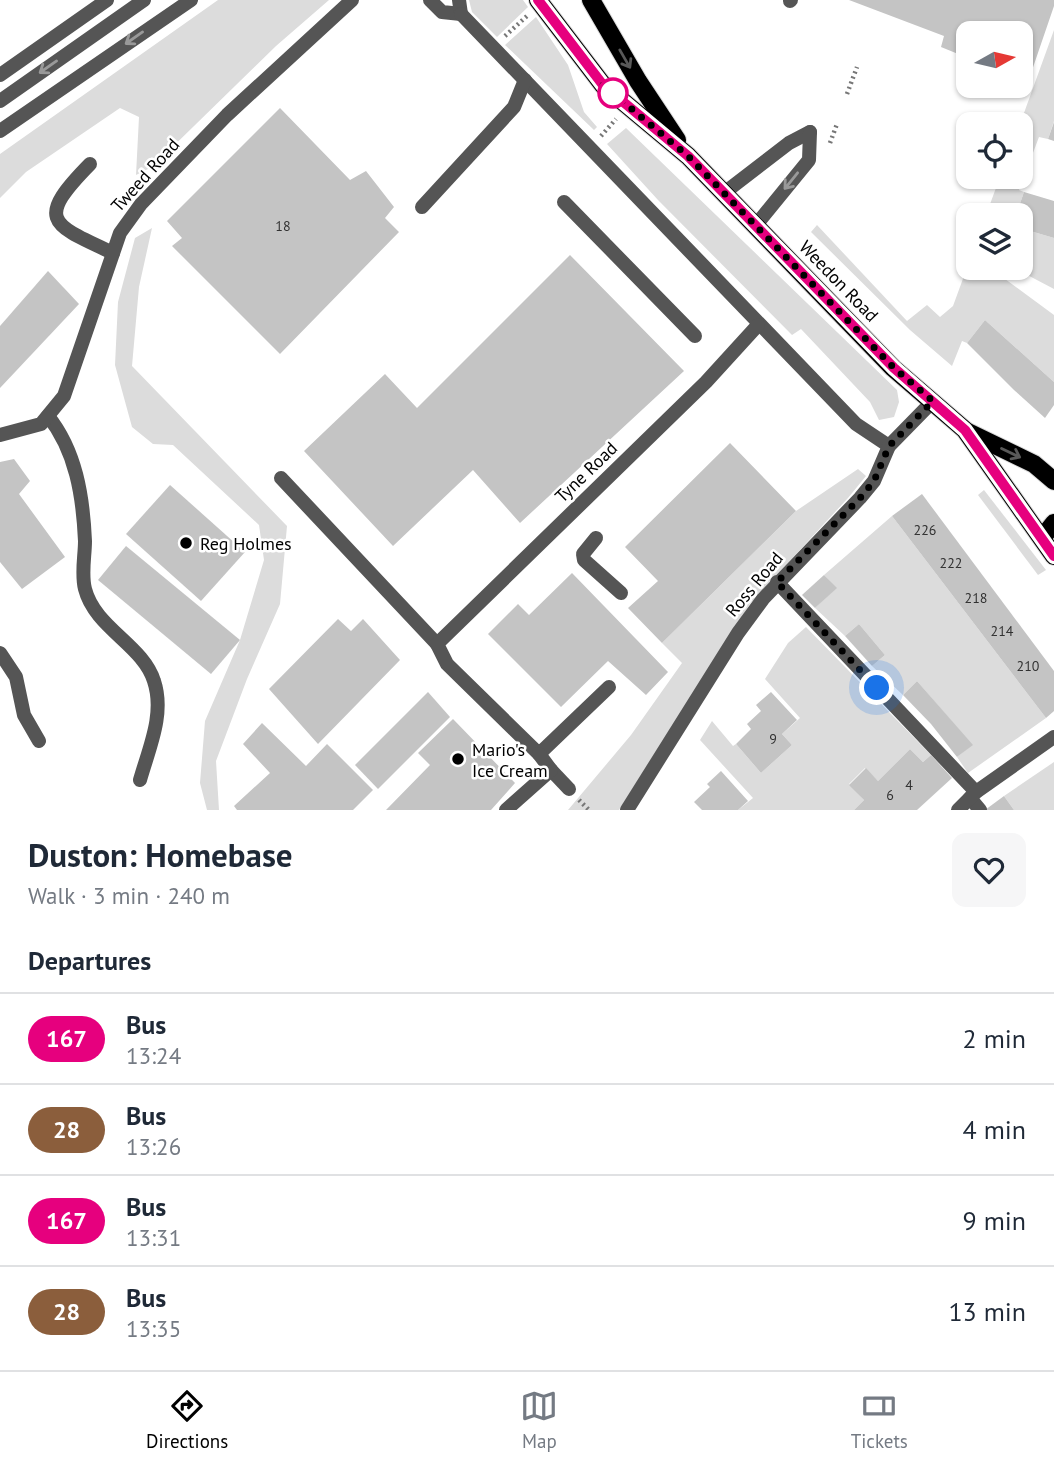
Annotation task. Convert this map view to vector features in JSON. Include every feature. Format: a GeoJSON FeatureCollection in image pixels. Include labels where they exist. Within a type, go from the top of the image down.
{"type":"FeatureCollection","features":[{"type":"Feature","properties":{"kind":"main road","name":"Weedon Road"},"geometry":{"type":"LineString","coordinates":[[591,0],[638,81],[688,156]]}},
{"type":"Feature","properties":{"kind":"main road","name":"Weedon Road"},"geometry":{"type":"LineString","coordinates":[[535,6],[603,85],[688,156],[894,368],[965,430],[1054,556]]}},
{"type":"Feature","properties":{"kind":"main road","name":"Weedon Road"},"geometry":{"type":"LineString","coordinates":[[965,430],[1034,464],[1054,481]]}},
{"type":"Feature","properties":{"kind":"main road"},"geometry":{"type":"LineString","coordinates":[[1042,538],[1054,523]]}},
{"type":"Feature","properties":{"kind":"street"},"geometry":{"type":"LineString","coordinates":[[0,75],[107,0]]}},
{"type":"Feature","properties":{"kind":"street"},"geometry":{"type":"LineString","coordinates":[[0,101],[144,0]]}},
{"type":"Feature","properties":{"kind":"street"},"geometry":{"type":"LineString","coordinates":[[0,131],[191,0]]}},
{"type":"Feature","properties":{"kind":"street","name":"Tweed Road"},"geometry":{"type":"LineString","coordinates":[[48,416],[64,396],[120,233],[141,204],[227,115],[352,0]]}},
{"type":"Feature","properties":{"kind":"street"},"geometry":{"type":"LineString","coordinates":[[430,0],[442,12],[460,7],[525,80],[758,325],[856,424],[889,446]]}},
{"type":"Feature","properties":{"kind":"street"},"geometry":{"type":"LineString","coordinates":[[422,207],[514,107],[525,80]]}},
{"type":"Feature","properties":{"kind":"street"},"geometry":{"type":"LineString","coordinates":[[724,193],[789,143],[810,132],[809,160],[756,225]]}},
{"type":"Feature","properties":{"kind":"street"},"geometry":{"type":"LineString","coordinates":[[90,164],[64,190],[55,205],[56,218],[69,233],[113,253]]}},
{"type":"Feature","properties":{"kind":"street"},"geometry":{"type":"LineString","coordinates":[[564,202],[695,336]]}},
{"type":"Feature","properties":{"kind":"street","name":"Tyne Road"},"geometry":{"type":"LineString","coordinates":[[437,644],[706,382],[758,325]]}},
{"type":"Feature","properties":{"kind":"street","name":"Ross Road"},"geometry":{"type":"LineString","coordinates":[[627,810],[738,633],[777,582],[860,498],[874,481],[889,446],[933,401]]}},
{"type":"Feature","properties":{"kind":"street"},"geometry":{"type":"LineString","coordinates":[[0,435],[41,424],[48,416],[63,434],[79,480],[85,541],[84,586],[90,604],[104,622],[138,655],[154,680],[159,713],[140,780]]}},
{"type":"Feature","properties":{"kind":"street"},"geometry":{"type":"LineString","coordinates":[[281,478],[437,644],[447,664],[539,754],[569,789]]}},
{"type":"Feature","properties":{"kind":"street"},"geometry":{"type":"LineString","coordinates":[[596,538],[583,554],[584,560],[621,593]]}},
{"type":"Feature","properties":{"kind":"street"},"geometry":{"type":"LineString","coordinates":[[777,582],[975,800]]}},
{"type":"Feature","properties":{"kind":"street"},"geometry":{"type":"LineString","coordinates":[[0,653],[16,677],[24,715],[39,741]]}},
{"type":"Feature","properties":{"kind":"street"},"geometry":{"type":"LineString","coordinates":[[539,754],[609,687]]}},
{"type":"Feature","properties":{"kind":"street"},"geometry":{"type":"LineString","coordinates":[[958,810],[975,800],[1054,737]]}},
{"type":"Feature","properties":{"kind":"street"},"geometry":{"type":"LineString","coordinates":[[506,810],[551,770]]}},
{"type":"Feature","properties":{"kind":"path"},"geometry":{"type":"LineString","coordinates":[[500,41],[535,6]]}},
{"type":"Feature","properties":{"kind":"path"},"geometry":{"type":"LineString","coordinates":[[847,94],[857,67]]}},
{"type":"Feature","properties":{"kind":"path"},"geometry":{"type":"LineString","coordinates":[[601,137],[619,116]]}},
{"type":"Feature","properties":{"kind":"shaded area"},"geometry":{"type":"Polygon","coordinates":[[[218,0],[329,0],[276,46],[152,167],[136,175],[139,117],[120,108],[26,172],[0,198],[0,154],[218,0]]]}},
{"type":"Feature","properties":{"kind":"shaded area"},"geometry":{"type":"Polygon","coordinates":[[[469,0],[523,0],[528,7],[497,37],[472,12],[469,0]]]}},
{"type":"Feature","properties":{"kind":"shaded area"},"geometry":{"type":"Polygon","coordinates":[[[536,17],[568,65],[584,112],[597,127],[594,130],[505,45],[536,17]]]}},
{"type":"Feature","properties":{"kind":"shaded area"},"geometry":{"type":"Polygon","coordinates":[[[1054,30],[1054,121],[1048,139],[1039,137],[1033,153],[1033,112],[1024,112],[1029,98],[1033,98],[1033,88],[1054,30]]]}},
{"type":"Feature","properties":{"kind":"shaded area"},"geometry":{"type":"Polygon","coordinates":[[[626,128],[897,390],[899,402],[894,417],[879,420],[870,402],[801,329],[792,335],[658,200],[607,144],[626,128]]]}},
{"type":"Feature","properties":{"kind":"shaded area"},"geometry":{"type":"Polygon","coordinates":[[[996,189],[1019,189],[1024,192],[1020,203],[990,203],[996,189]]]}},
{"type":"Feature","properties":{"kind":"shaded area"},"geometry":{"type":"Polygon","coordinates":[[[817,225],[907,321],[927,305],[940,317],[953,306],[963,280],[1006,280],[1054,315],[1054,382],[985,320],[967,343],[962,341],[952,366],[910,330],[811,232],[817,225]]]}},
{"type":"Feature","properties":{"kind":"shaded area"},"geometry":{"type":"Polygon","coordinates":[[[152,228],[139,287],[132,366],[287,526],[280,604],[247,679],[216,761],[219,810],[207,810],[200,783],[205,721],[240,640],[264,560],[259,525],[173,445],[153,444],[132,427],[115,365],[118,302],[135,238],[152,228]]]}},
{"type":"Feature","properties":{"kind":"shaded area"},"geometry":{"type":"Polygon","coordinates":[[[1033,232],[1054,238],[1054,289],[1033,278],[1033,232]]]}},
{"type":"Feature","properties":{"kind":"shaded area"},"geometry":{"type":"Polygon","coordinates":[[[858,469],[866,476],[750,604],[619,810],[568,810],[631,735],[682,663],[662,643],[796,511],[858,469]]]}},
{"type":"Feature","properties":{"kind":"shaded area"},"geometry":{"type":"Polygon","coordinates":[[[984,490],[1046,570],[1038,575],[978,495],[984,490]]]}},
{"type":"Feature","properties":{"kind":"shaded area"},"geometry":{"type":"Polygon","coordinates":[[[892,516],[1046,718],[968,773],[957,757],[972,745],[917,681],[903,695],[872,666],[885,655],[859,624],[845,636],[815,608],[836,588],[824,575],[892,516]]]}},
{"type":"Feature","properties":{"kind":"shaded area"},"geometry":{"type":"Polygon","coordinates":[[[806,627],[931,755],[923,762],[910,749],[878,781],[865,768],[849,784],[864,800],[854,810],[738,810],[753,798],[700,740],[712,721],[761,773],[792,745],[782,734],[800,718],[765,679],[788,643],[806,627]]]}},
{"type":"Feature","properties":{"kind":"shaded area"},"geometry":{"type":"Polygon","coordinates":[[[1054,762],[1054,810],[1014,810],[1004,796],[1054,762]]]}},
{"type":"Feature","properties":{"kind":"building"},"geometry":{"type":"Polygon","coordinates":[[[849,0],[1054,0],[1033,67],[1033,21],[956,21],[956,53],[941,47],[944,36],[849,0]]]}},
{"type":"Feature","properties":{"kind":"building"},"geometry":{"type":"Polygon","coordinates":[[[280,108],[350,180],[366,171],[394,207],[385,218],[399,232],[280,354],[172,246],[182,238],[167,221],[280,108]]]}},
{"type":"Feature","properties":{"kind":"building"},"geometry":{"type":"Polygon","coordinates":[[[1054,122],[1054,141],[1048,139],[1054,122]]]}},
{"type":"Feature","properties":{"kind":"building"},"geometry":{"type":"Polygon","coordinates":[[[1024,192],[1054,201],[1054,238],[1033,232],[1033,203],[1020,203],[1024,192]]]}},
{"type":"Feature","properties":{"kind":"building"},"geometry":{"type":"Polygon","coordinates":[[[570,255],[684,371],[520,523],[473,470],[393,546],[304,451],[385,374],[417,408],[570,255]]]}},
{"type":"Feature","properties":{"kind":"building"},"geometry":{"type":"Polygon","coordinates":[[[48,271],[79,304],[0,388],[0,326],[48,271]]]}},
{"type":"Feature","properties":{"kind":"building"},"geometry":{"type":"Polygon","coordinates":[[[985,320],[1054,382],[1054,405],[1045,418],[967,343],[985,320]]]}},
{"type":"Feature","properties":{"kind":"building"},"geometry":{"type":"Polygon","coordinates":[[[730,443],[796,511],[662,643],[628,608],[658,581],[625,547],[730,443]]]}},
{"type":"Feature","properties":{"kind":"building"},"geometry":{"type":"Polygon","coordinates":[[[14,459],[30,481],[19,494],[65,557],[22,589],[0,562],[0,462],[14,459]]]}},
{"type":"Feature","properties":{"kind":"building","name":"Reg Holmes"},"geometry":{"type":"Polygon","coordinates":[[[170,485],[245,552],[201,601],[126,534],[170,485]]]}},
{"type":"Feature","properties":{"kind":"building"},"geometry":{"type":"Polygon","coordinates":[[[922,494],[1054,671],[1054,711],[1046,718],[892,516],[922,494]]]}},
{"type":"Feature","properties":{"kind":"building"},"geometry":{"type":"Polygon","coordinates":[[[126,546],[240,640],[211,674],[98,580],[126,546]]]}},
{"type":"Feature","properties":{"kind":"building"},"geometry":{"type":"Polygon","coordinates":[[[572,573],[668,672],[646,695],[608,661],[561,707],[488,634],[518,604],[529,615],[572,573]]]}},
{"type":"Feature","properties":{"kind":"building"},"geometry":{"type":"Polygon","coordinates":[[[824,575],[837,588],[815,608],[802,595],[824,575]]]}},
{"type":"Feature","properties":{"kind":"building"},"geometry":{"type":"Polygon","coordinates":[[[338,619],[351,631],[363,619],[400,660],[318,744],[269,689],[338,619]]]}},
{"type":"Feature","properties":{"kind":"building"},"geometry":{"type":"Polygon","coordinates":[[[859,624],[885,655],[872,666],[845,636],[859,624]]]}},
{"type":"Feature","properties":{"kind":"building"},"geometry":{"type":"Polygon","coordinates":[[[917,681],[973,745],[957,757],[903,695],[917,681]]]}},
{"type":"Feature","properties":{"kind":"building","name":"Mario's Ice Cream"},"geometry":{"type":"Polygon","coordinates":[[[428,692],[450,717],[378,789],[355,765],[428,692]]]}},
{"type":"Feature","properties":{"kind":"building"},"geometry":{"type":"Polygon","coordinates":[[[771,692],[797,720],[782,734],[792,745],[761,773],[736,744],[751,729],[747,724],[761,711],[756,705],[771,692]]]}},
{"type":"Feature","properties":{"kind":"building","name":"Mario's Ice Cream"},"geometry":{"type":"Polygon","coordinates":[[[453,719],[515,783],[491,810],[386,810],[430,765],[418,753],[453,719]]]}},
{"type":"Feature","properties":{"kind":"building"},"geometry":{"type":"Polygon","coordinates":[[[262,723],[306,766],[327,744],[373,790],[353,810],[237,810],[234,806],[270,773],[243,744],[262,723]]]}},
{"type":"Feature","properties":{"kind":"building"},"geometry":{"type":"Polygon","coordinates":[[[910,749],[923,762],[931,755],[952,778],[917,810],[854,810],[864,800],[849,785],[866,768],[878,781],[910,749]]]}},
{"type":"Feature","properties":{"kind":"building"},"geometry":{"type":"Polygon","coordinates":[[[721,771],[748,801],[738,810],[702,810],[694,802],[710,787],[707,784],[721,771]]]}},
{"type":"Feature","properties":{"kind":"building"},"geometry":{"type":"Polygon","coordinates":[[[1004,796],[1014,810],[985,810],[1004,796]]]}},
{"type":"Feature","properties":{"kind":"bus line","name":"167"},"geometry":{"type":"LineString","coordinates":[[538,0],[603,85],[688,156],[894,368],[965,430],[1054,556]]}},
{"type":"Feature","properties":{"kind":"place","name":"Reg Holmes"},"geometry":{"type":"Point","coordinates":[186,543]}},
{"type":"Feature","properties":{"kind":"place","name":"Mario's Ice Cream"},"geometry":{"type":"Point","coordinates":[458,759]}},
{"type":"Feature","properties":{"kind":"route"},"geometry":{"type":"LineString","coordinates":[[613,93],[603,85],[688,156],[894,368],[933,401],[889,446],[874,481],[860,498],[777,582],[877,688]]}}]}
